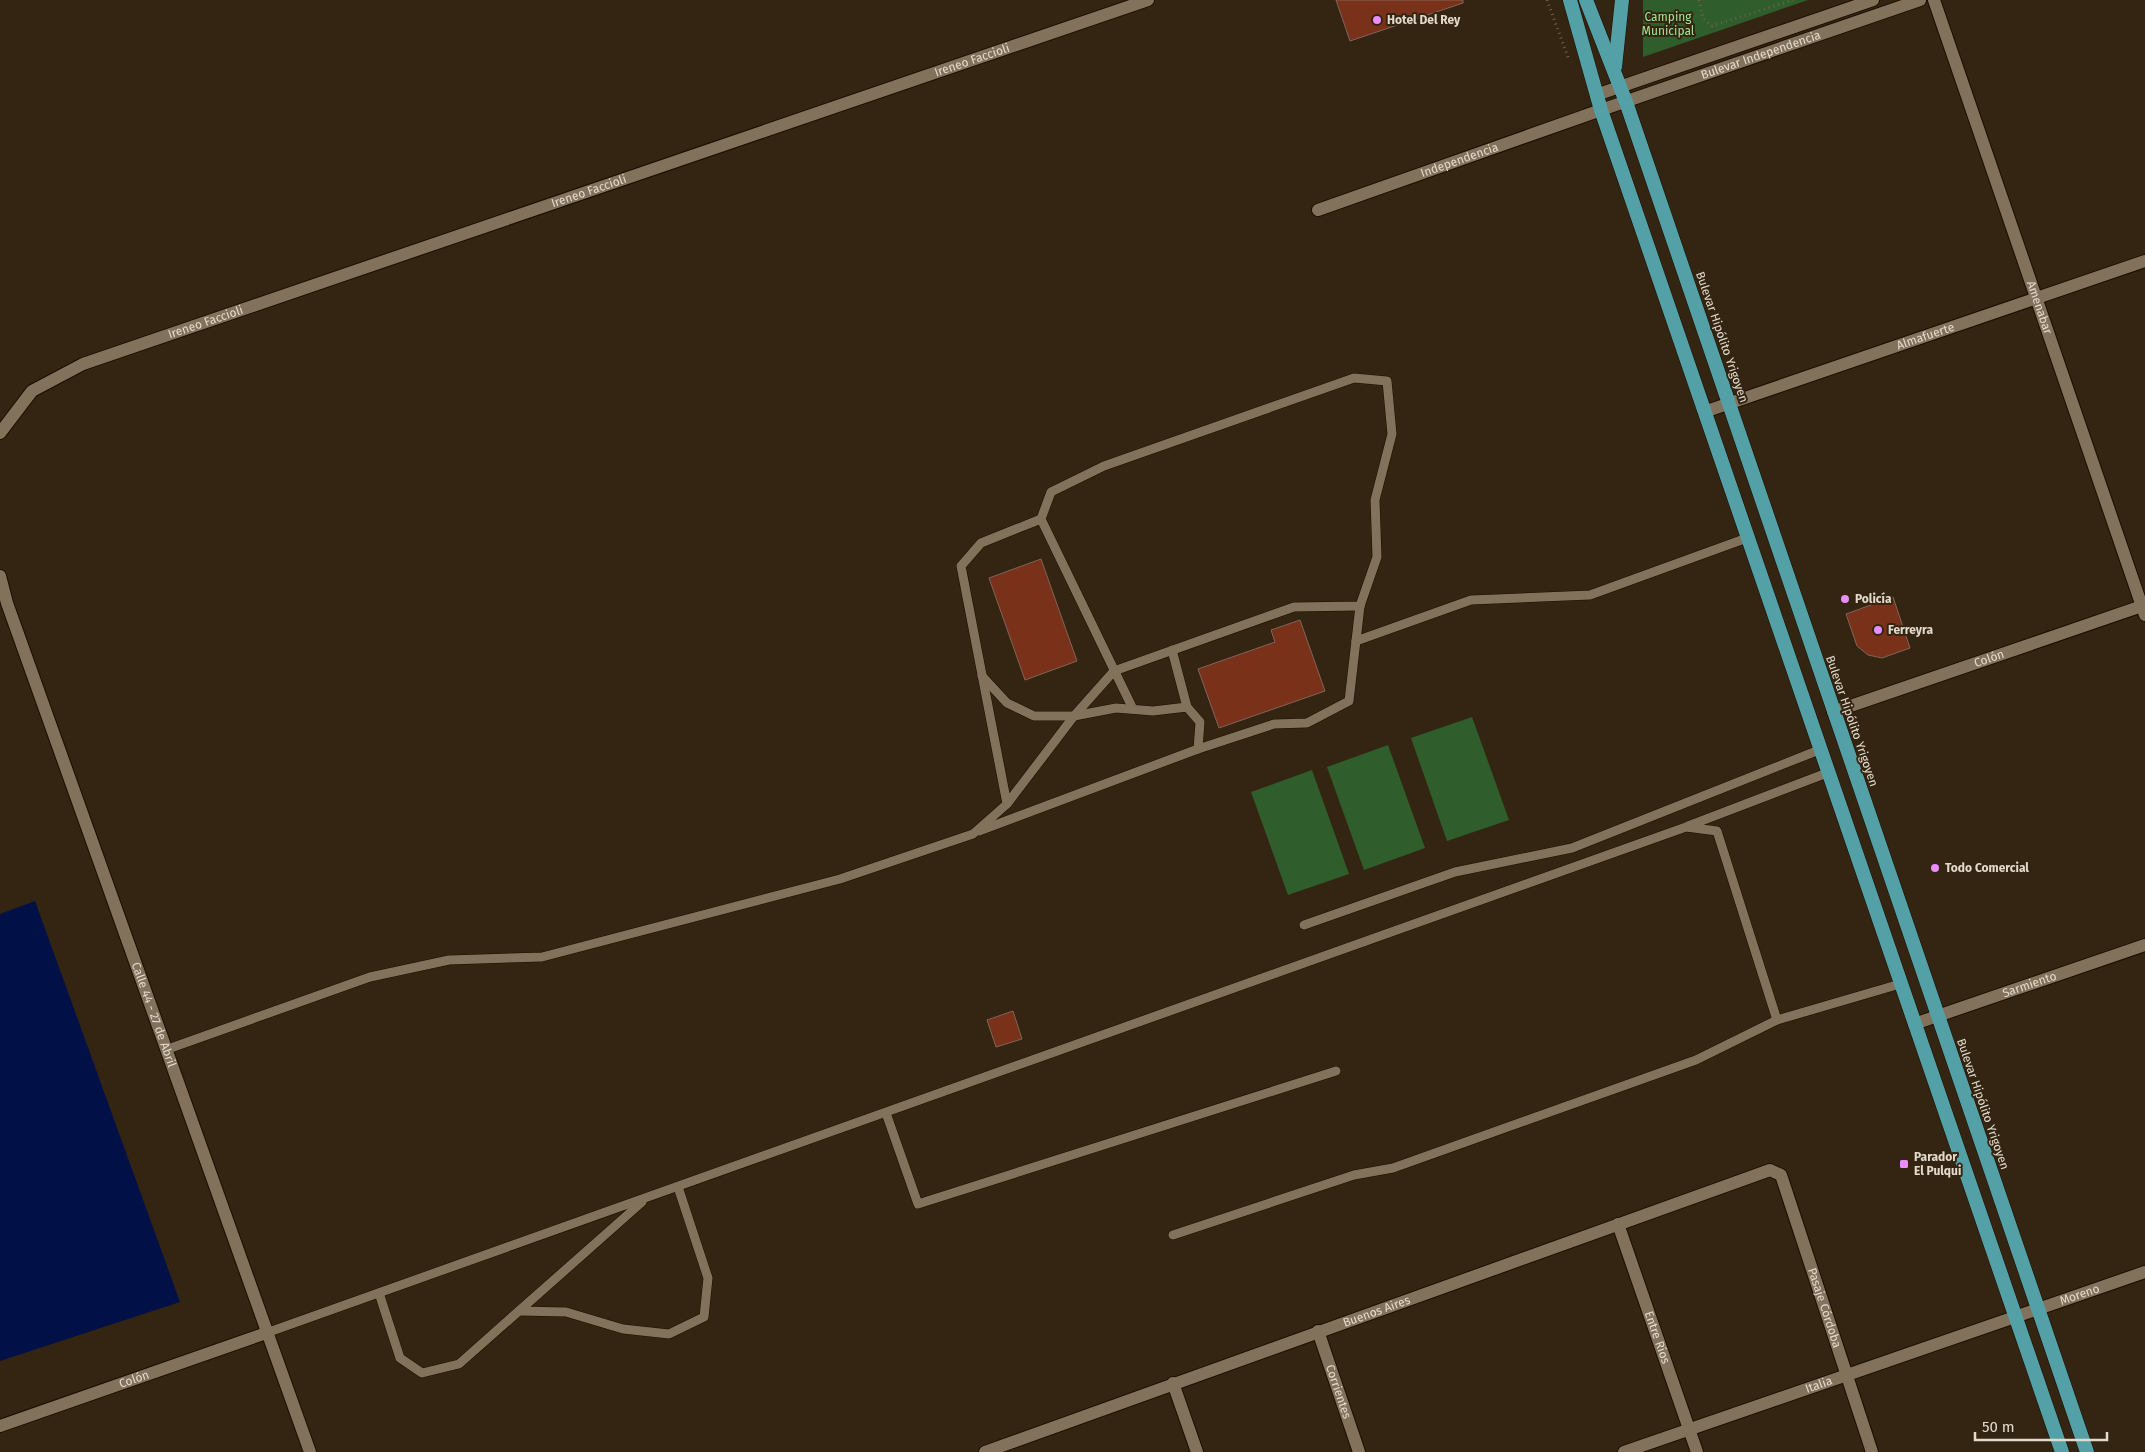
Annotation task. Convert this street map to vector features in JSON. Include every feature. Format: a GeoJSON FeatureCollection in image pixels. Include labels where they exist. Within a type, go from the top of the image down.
{"type":"FeatureCollection","features":[{"type":"Feature","properties":{"kind":"highway"},"geometry":{"type":"LineString","coordinates":[[1570,0],[1601,110],[1819,750],[2062,1452]]}},
{"type":"Feature","properties":{"kind":"highway","name":"Bulevar Hipólito Yrigoyen"},"geometry":{"type":"LineString","coordinates":[[1586,0],[1626,102],[1733,402],[1833,712],[2087,1452]]}},
{"type":"Feature","properties":{"kind":"highway"},"geometry":{"type":"LineString","coordinates":[[1614,70],[1622,0]]}},
{"type":"Feature","properties":{"kind":"street","name":"Ireneo Faccioli"},"geometry":{"type":"LineString","coordinates":[[0,433],[32,391],[83,364],[1148,0]]}},
{"type":"Feature","properties":{"kind":"street","name":"Bulevar Independencia"},"geometry":{"type":"LineString","coordinates":[[1596,95],[1873,0]]}},
{"type":"Feature","properties":{"kind":"street","name":"Bulevar Independencia"},"geometry":{"type":"LineString","coordinates":[[1601,110],[1920,0]]}},
{"type":"Feature","properties":{"kind":"street","name":"Amenabar"},"geometry":{"type":"LineString","coordinates":[[1934,0],[2144,609]]}},
{"type":"Feature","properties":{"kind":"street","name":"Independencia"},"geometry":{"type":"LineString","coordinates":[[1318,210],[1601,110]]}},
{"type":"Feature","properties":{"kind":"street","name":"Almafuerte"},"geometry":{"type":"LineString","coordinates":[[1704,412],[2145,261]]}},
{"type":"Feature","properties":{"kind":"street","name":"Calle 44 - 27 de Abril"},"geometry":{"type":"LineString","coordinates":[[0,576],[10,612],[168,1049],[310,1452]]}},
{"type":"Feature","properties":{"kind":"street","name":"Colón"},"geometry":{"type":"LineString","coordinates":[[1833,712],[2144,609]]}},
{"type":"Feature","properties":{"kind":"street","name":"Sarmiento"},"geometry":{"type":"LineString","coordinates":[[1914,1024],[2145,945]]}},
{"type":"Feature","properties":{"kind":"street","name":"Buenos Aires"},"geometry":{"type":"LineString","coordinates":[[985,1452],[1012,1447],[1173,1383],[1770,1170]]}},
{"type":"Feature","properties":{"kind":"street","name":"Pasaje Córdoba"},"geometry":{"type":"LineString","coordinates":[[1770,1170],[1781,1175],[1872,1452]]}},
{"type":"Feature","properties":{"kind":"street","name":"Entre Ríos"},"geometry":{"type":"LineString","coordinates":[[1618,1224],[1697,1452]]}},
{"type":"Feature","properties":{"kind":"street","name":"Moreno"},"geometry":{"type":"LineString","coordinates":[[2015,1318],[2145,1272]]}},
{"type":"Feature","properties":{"kind":"street","name":"Italia"},"geometry":{"type":"LineString","coordinates":[[1624,1452],[2015,1318]]}},
{"type":"Feature","properties":{"kind":"street","name":"Corrientes"},"geometry":{"type":"LineString","coordinates":[[1318,1331],[1359,1452]]}},
{"type":"Feature","properties":{"kind":"street","name":"Colón"},"geometry":{"type":"LineString","coordinates":[[0,1426],[269,1332]]}},
{"type":"Feature","properties":{"kind":"street"},"geometry":{"type":"LineString","coordinates":[[1173,1383],[1197,1452]]}},
{"type":"Feature","properties":{"kind":"lane"},"geometry":{"type":"LineString","coordinates":[[168,1049],[370,977],[450,960],[542,957],[840,879],[973,834],[1198,749],[1274,724],[1308,723],[1349,701],[1360,606],[1377,557],[1375,500],[1392,434],[1387,381],[1354,378],[1104,466],[1051,492],[1041,519],[1133,709]]}},
{"type":"Feature","properties":{"kind":"lane"},"geometry":{"type":"LineString","coordinates":[[1007,804],[961,566],[981,543],[1041,519]]}},
{"type":"Feature","properties":{"kind":"lane"},"geometry":{"type":"LineString","coordinates":[[1356,641],[1471,600],[1590,595],[1747,538]]}},
{"type":"Feature","properties":{"kind":"lane"},"geometry":{"type":"LineString","coordinates":[[973,834],[1007,804],[1074,716],[1114,671],[1294,607],[1360,606]]}},
{"type":"Feature","properties":{"kind":"lane"},"geometry":{"type":"LineString","coordinates":[[1172,650],[1187,707],[1200,722],[1198,749]]}},
{"type":"Feature","properties":{"kind":"lane"},"geometry":{"type":"LineString","coordinates":[[982,676],[1007,703],[1034,716],[1074,716],[1116,708],[1153,710],[1187,707]]}},
{"type":"Feature","properties":{"kind":"lane"},"geometry":{"type":"LineString","coordinates":[[1304,925],[1456,872],[1572,848],[1819,750]]}},
{"type":"Feature","properties":{"kind":"lane"},"geometry":{"type":"LineString","coordinates":[[269,1332],[1686,826],[1827,773]]}},
{"type":"Feature","properties":{"kind":"lane"},"geometry":{"type":"LineString","coordinates":[[1686,826],[1717,830],[1777,1020]]}},
{"type":"Feature","properties":{"kind":"lane"},"geometry":{"type":"LineString","coordinates":[[1173,1235],[1354,1175],[1394,1168],[1696,1060],[1777,1020],[1900,984]]}},
{"type":"Feature","properties":{"kind":"lane"},"geometry":{"type":"LineString","coordinates":[[886,1113],[918,1204],[1336,1071]]}},
{"type":"Feature","properties":{"kind":"lane"},"geometry":{"type":"LineString","coordinates":[[519,1311],[566,1312],[623,1329],[669,1334],[704,1317],[708,1278],[678,1187]]}},
{"type":"Feature","properties":{"kind":"lane"},"geometry":{"type":"LineString","coordinates":[[379,1293],[400,1358],[422,1373],[458,1364],[647,1198]]}},
{"type":"Feature","properties":{"kind":"path"},"geometry":{"type":"LineString","coordinates":[[1699,0],[1703,18],[1712,26],[1793,0]]}},
{"type":"Feature","properties":{"kind":"green space","name":"Camping Municipal"},"geometry":{"type":"Polygon","coordinates":[[[1643,0],[1808,0],[1643,57],[1643,0]]]}},
{"type":"Feature","properties":{"kind":"green space"},"geometry":{"type":"Polygon","coordinates":[[[1472,717],[1509,820],[1447,841],[1411,738],[1472,717]]]}},
{"type":"Feature","properties":{"kind":"green space"},"geometry":{"type":"Polygon","coordinates":[[[1388,745],[1425,848],[1364,870],[1327,767],[1388,745]]]}},
{"type":"Feature","properties":{"kind":"green space"},"geometry":{"type":"Polygon","coordinates":[[[1312,770],[1349,874],[1288,895],[1251,792],[1312,770]]]}},
{"type":"Feature","properties":{"kind":"shaded area"},"geometry":{"type":"Polygon","coordinates":[[[35,901],[180,1302],[0,1361],[0,914],[35,901]]]}},
{"type":"Feature","properties":{"kind":"building","name":"Hotel Del Rey"},"geometry":{"type":"Polygon","coordinates":[[[1336,0],[1463,0],[1463,3],[1350,41],[1336,0]]]}},
{"type":"Feature","properties":{"kind":"building"},"geometry":{"type":"Polygon","coordinates":[[[1041,559],[1077,661],[1025,680],[989,578],[1041,559]]]}},
{"type":"Feature","properties":{"kind":"building","name":"Ferreyra"},"geometry":{"type":"Polygon","coordinates":[[[1893,597],[1910,648],[1882,658],[1868,655],[1857,646],[1846,614],[1893,597]]]}},
{"type":"Feature","properties":{"kind":"building"},"geometry":{"type":"Polygon","coordinates":[[[1300,620],[1325,691],[1219,728],[1198,669],[1275,642],[1271,630],[1300,620]]]}},
{"type":"Feature","properties":{"kind":"building"},"geometry":{"type":"Polygon","coordinates":[[[1013,1011],[1022,1039],[996,1047],[987,1020],[1013,1011]]]}},
{"type":"Feature","properties":{"kind":"place","name":"Hotel Del Rey"},"geometry":{"type":"Point","coordinates":[1377,20]}},
{"type":"Feature","properties":{"kind":"place","name":"Policía"},"geometry":{"type":"Point","coordinates":[1845,599]}},
{"type":"Feature","properties":{"kind":"place","name":"Ferreyra"},"geometry":{"type":"Point","coordinates":[1878,630]}},
{"type":"Feature","properties":{"kind":"place","name":"Todo Comercial"},"geometry":{"type":"Point","coordinates":[1935,868]}},
{"type":"Feature","properties":{"kind":"place","name":"Parador El Pulqui"},"geometry":{"type":"Point","coordinates":[1904,1164]}}]}
